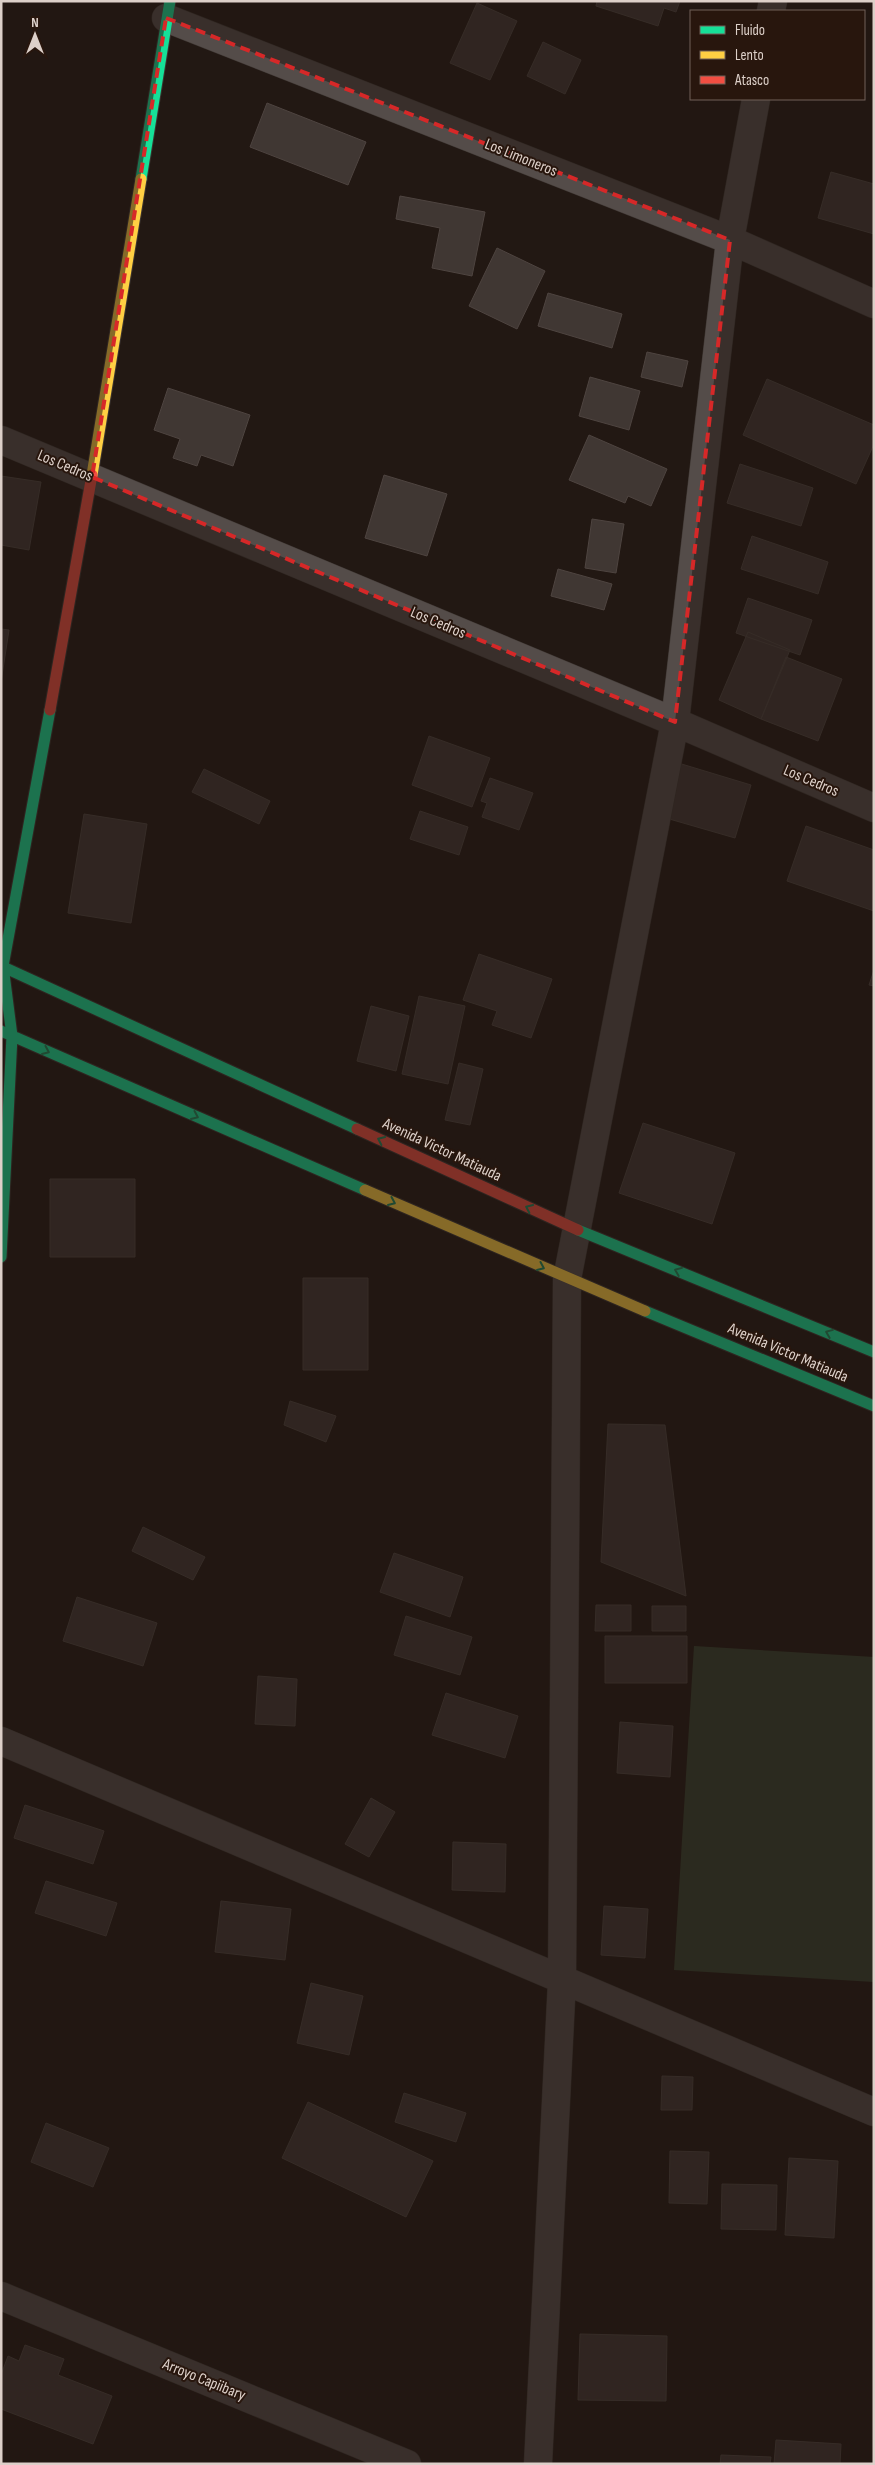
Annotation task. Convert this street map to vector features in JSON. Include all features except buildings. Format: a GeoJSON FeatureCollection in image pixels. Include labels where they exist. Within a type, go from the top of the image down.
{"type":"FeatureCollection","features":[{"type":"Feature","properties":{"kind":"main road"},"geometry":{"type":"LineString","coordinates":[[1,1257],[6,1033],[2,966],[92,477],[168,9]]}},
{"type":"Feature","properties":{"kind":"main road","name":"Avenida Victor Matiauda"},"geometry":{"type":"LineString","coordinates":[[2,966],[576,1229],[874,1352]]}},
{"type":"Feature","properties":{"kind":"main road","name":"Avenida Victor Matiauda"},"geometry":{"type":"LineString","coordinates":[[6,1033],[567,1279],[874,1406]]}},
{"type":"Feature","properties":{"kind":"street","name":"Los Limoneros"},"geometry":{"type":"LineString","coordinates":[[168,9],[730,240],[874,304]]}},
{"type":"Feature","properties":{"kind":"street"},"geometry":{"type":"LineString","coordinates":[[538,2464],[562,1980],[567,1279],[675,722],[730,240],[756,100]]}},
{"type":"Feature","properties":{"kind":"street","name":"Los Cedros"},"geometry":{"type":"LineString","coordinates":[[1,440],[675,722],[874,808]]}},
{"type":"Feature","properties":{"kind":"street"},"geometry":{"type":"LineString","coordinates":[[1,1741],[874,2112]]}},
{"type":"Feature","properties":{"kind":"street","name":"Arroyo Capiibary"},"geometry":{"type":"LineString","coordinates":[[1,2296],[407,2464]]}},
{"type":"Feature","properties":{"kind":"highlighted area"},"geometry":{"type":"Polygon","coordinates":[[[166,18],[730,240],[675,722],[92,477],[166,18]]]}},
{"type":"Feature","properties":{"kind":"green space"},"geometry":{"type":"Polygon","coordinates":[[[694,1646],[874,1657],[874,1982],[674,1970],[694,1646]]]}},
{"type":"Feature","properties":{"kind":"traffic: fast"},"geometry":{"type":"LineString","coordinates":[[141,179],[170,1]]}},
{"type":"Feature","properties":{"kind":"traffic: fast"},"geometry":{"type":"LineString","coordinates":[[1,1257],[12,1036],[3,966],[50,710]]}},
{"type":"Feature","properties":{"kind":"traffic: fast"},"geometry":{"type":"LineString","coordinates":[[1,966],[357,1129]]}},
{"type":"Feature","properties":{"kind":"traffic: fast"},"geometry":{"type":"LineString","coordinates":[[1,1031],[365,1190]]}},
{"type":"Feature","properties":{"kind":"traffic: fast"},"geometry":{"type":"LineString","coordinates":[[578,1230],[874,1352]]}},
{"type":"Feature","properties":{"kind":"traffic: fast"},"geometry":{"type":"LineString","coordinates":[[645,1311],[874,1406]]}},
{"type":"Feature","properties":{"kind":"traffic: slow"},"geometry":{"type":"LineString","coordinates":[[92,475],[141,179]]}},
{"type":"Feature","properties":{"kind":"traffic: slow"},"geometry":{"type":"LineString","coordinates":[[365,1190],[645,1311]]}},
{"type":"Feature","properties":{"kind":"traffic: jam"},"geometry":{"type":"LineString","coordinates":[[50,710],[92,475]]}},
{"type":"Feature","properties":{"kind":"traffic: jam"},"geometry":{"type":"LineString","coordinates":[[357,1129],[578,1230]]}}]}
